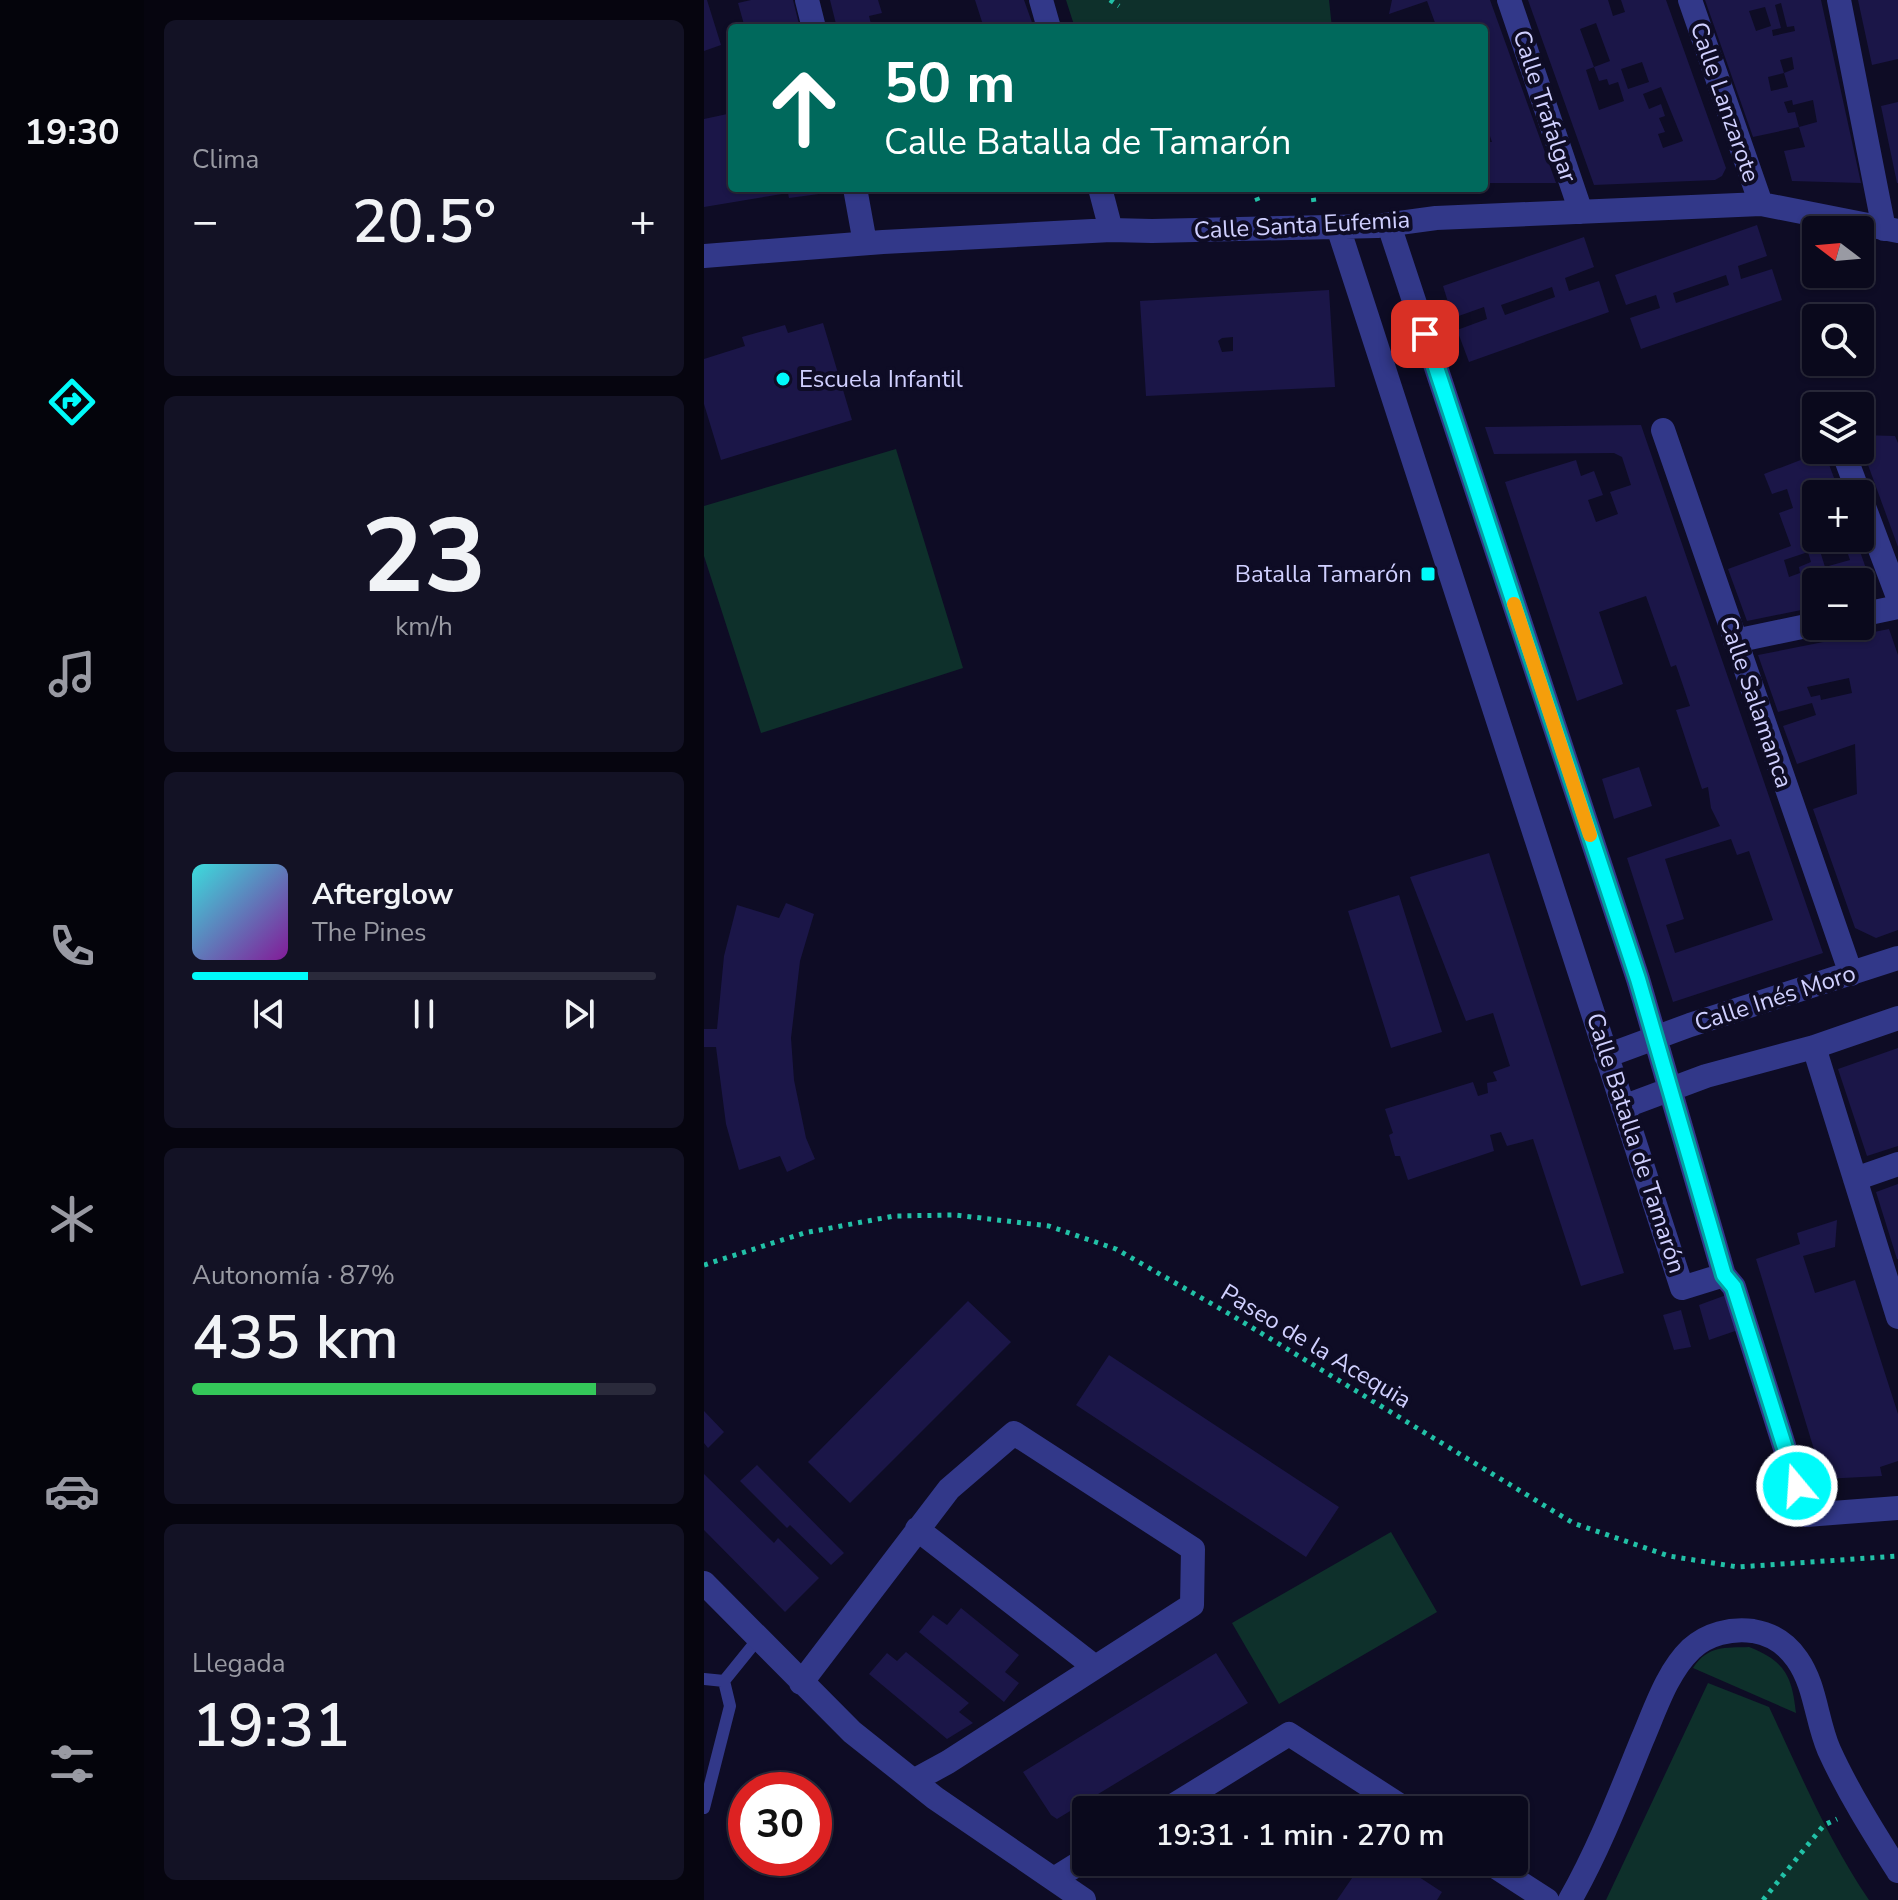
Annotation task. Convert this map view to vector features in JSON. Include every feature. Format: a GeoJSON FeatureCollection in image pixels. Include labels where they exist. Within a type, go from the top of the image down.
{"type":"FeatureCollection","features":[{"type":"Feature","properties":{"kind":"street"},"geometry":{"type":"LineString","coordinates":[[807,0],[813,24]]}},
{"type":"Feature","properties":{"kind":"street"},"geometry":{"type":"LineString","coordinates":[[1041,0],[1048,24]]}},
{"type":"Feature","properties":{"kind":"street","name":"Calle Trafalgar"},"geometry":{"type":"LineString","coordinates":[[1509,0],[1581,212]]}},
{"type":"Feature","properties":{"kind":"street","name":"Calle Lanzarote"},"geometry":{"type":"LineString","coordinates":[[1690,0],[1761,204]]}},
{"type":"Feature","properties":{"kind":"street"},"geometry":{"type":"LineString","coordinates":[[1839,0],[1891,230]]}},
{"type":"Feature","properties":{"kind":"street"},"geometry":{"type":"LineString","coordinates":[[856,192],[865,243]]}},
{"type":"Feature","properties":{"kind":"street"},"geometry":{"type":"LineString","coordinates":[[1101,192],[1111,230]]}},
{"type":"Feature","properties":{"kind":"street","name":"Calle Santa Eufemia"},"geometry":{"type":"LineString","coordinates":[[704,256],[865,243],[1111,230],[1389,225],[1436,218],[1761,204],[1891,230]]}},
{"type":"Feature","properties":{"kind":"street","name":"Calle Batalla de Tamarón"},"geometry":{"type":"LineString","coordinates":[[1338,227],[1682,1288],[1724,1275],[1656,1038],[1389,225]]}},
{"type":"Feature","properties":{"kind":"street","name":"Calle Salamanca"},"geometry":{"type":"LineString","coordinates":[[1663,430],[1851,974]]}},
{"type":"Feature","properties":{"kind":"street"},"geometry":{"type":"LineString","coordinates":[[1874,533],[1898,597]]}},
{"type":"Feature","properties":{"kind":"street"},"geometry":{"type":"LineString","coordinates":[[1874,612],[1898,607]]}},
{"type":"Feature","properties":{"kind":"street"},"geometry":{"type":"LineString","coordinates":[[1735,641],[1802,627]]}},
{"type":"Feature","properties":{"kind":"street","name":"Calle Inés Moro"},"geometry":{"type":"LineString","coordinates":[[1606,1056],[1898,958]]}},
{"type":"Feature","properties":{"kind":"street"},"geometry":{"type":"LineString","coordinates":[[1623,1107],[1706,1076],[1814,1047],[1898,1018]]}},
{"type":"Feature","properties":{"kind":"street"},"geometry":{"type":"LineString","coordinates":[[1814,1047],[1898,1317]]}},
{"type":"Feature","properties":{"kind":"street"},"geometry":{"type":"LineString","coordinates":[[1855,1179],[1898,1164]]}},
{"type":"Feature","properties":{"kind":"street"},"geometry":{"type":"LineString","coordinates":[[1724,1275],[1734,1287],[1806,1515],[1898,1508]]}},
{"type":"Feature","properties":{"kind":"street"},"geometry":{"type":"LineString","coordinates":[[801,1683],[949,1489],[1014,1433],[1193,1549],[1192,1605],[948,1762],[915,1780]]}},
{"type":"Feature","properties":{"kind":"street"},"geometry":{"type":"LineString","coordinates":[[917,1529],[1095,1667]]}},
{"type":"Feature","properties":{"kind":"street"},"geometry":{"type":"LineString","coordinates":[[704,1583],[852,1732],[935,1798],[1084,1900]]}},
{"type":"Feature","properties":{"kind":"street"},"geometry":{"type":"LineString","coordinates":[[1570,1900],[1605,1828],[1662,1694],[1689,1650],[1719,1633],[1741,1629],[1765,1633],[1783,1642],[1796,1657],[1808,1677],[1829,1749],[1898,1871]]}},
{"type":"Feature","properties":{"kind":"street"},"geometry":{"type":"LineString","coordinates":[[1189,1796],[1289,1734],[1385,1796]]}},
{"type":"Feature","properties":{"kind":"street"},"geometry":{"type":"LineString","coordinates":[[1054,1879],[1072,1868]]}},
{"type":"Feature","properties":{"kind":"street"},"geometry":{"type":"LineString","coordinates":[[1510,1876],[1547,1900]]}},
{"type":"Feature","properties":{"kind":"lane"},"geometry":{"type":"LineString","coordinates":[[724,1681],[758,1639]]}},
{"type":"Feature","properties":{"kind":"lane"},"geometry":{"type":"LineString","coordinates":[[704,1679],[724,1681]]}},
{"type":"Feature","properties":{"kind":"lane"},"geometry":{"type":"LineString","coordinates":[[704,1808],[730,1706],[724,1681]]}},
{"type":"Feature","properties":{"kind":"path"},"geometry":{"type":"LineString","coordinates":[[1110,0],[1119,6]]}},
{"type":"Feature","properties":{"kind":"path","name":"Paseo de la Acequia"},"geometry":{"type":"LineString","coordinates":[[704,1265],[804,1233],[894,1216],[955,1215],[1049,1226],[1116,1249],[1233,1316],[1573,1523],[1669,1556],[1738,1567],[1898,1556]]}},
{"type":"Feature","properties":{"kind":"path"},"geometry":{"type":"LineString","coordinates":[[1763,1900],[1824,1825],[1861,1808]]}},
{"type":"Feature","properties":{"kind":"green space"},"geometry":{"type":"Polygon","coordinates":[[[1066,0],[1329,0],[1332,24],[1074,24],[1066,0]]]}},
{"type":"Feature","properties":{"kind":"green space"},"geometry":{"type":"Polygon","coordinates":[[[896,449],[963,668],[761,733],[704,556],[704,506],[896,449]]]}},
{"type":"Feature","properties":{"kind":"green space"},"geometry":{"type":"Polygon","coordinates":[[[1391,1532],[1437,1612],[1279,1704],[1232,1623],[1391,1532]]]}},
{"type":"Feature","properties":{"kind":"green space"},"geometry":{"type":"Polygon","coordinates":[[[1749,1647],[1771,1658],[1784,1671],[1792,1689],[1796,1713],[1693,1668],[1711,1652],[1749,1647]]]}},
{"type":"Feature","properties":{"kind":"green space"},"geometry":{"type":"Polygon","coordinates":[[[1708,1683],[1769,1707],[1828,1830],[1869,1900],[1606,1900],[1708,1683]]]}},
{"type":"Feature","properties":{"kind":"building"},"geometry":{"type":"Polygon","coordinates":[[[704,0],[707,0],[721,45],[704,51],[704,0]]]}},
{"type":"Feature","properties":{"kind":"building"},"geometry":{"type":"Polygon","coordinates":[[[793,0],[799,24],[744,24],[738,3],[793,0]]]}},
{"type":"Feature","properties":{"kind":"building"},"geometry":{"type":"Polygon","coordinates":[[[830,0],[878,0],[882,13],[869,16],[871,24],[836,24],[830,0]]]}},
{"type":"Feature","properties":{"kind":"building"},"geometry":{"type":"Polygon","coordinates":[[[975,0],[1024,0],[1033,24],[983,24],[975,0]]]}},
{"type":"Feature","properties":{"kind":"building"},"geometry":{"type":"Polygon","coordinates":[[[1392,0],[1490,0],[1556,183],[1488,183],[1488,142],[1492,142],[1488,130],[1488,24],[1436,24],[1427,1],[1389,14],[1392,0]]]}},
{"type":"Feature","properties":{"kind":"building"},"geometry":{"type":"Polygon","coordinates":[[[1528,0],[1608,0],[1613,16],[1625,12],[1621,0],[1666,0],[1726,168],[1722,176],[1715,180],[1594,185],[1528,0]],[[1596,23],[1580,29],[1594,67],[1610,61],[1596,23]],[[1642,62],[1621,69],[1628,89],[1649,82],[1642,62]],[[1594,67],[1586,70],[1599,110],[1624,101],[1618,82],[1609,85],[1607,79],[1599,81],[1594,67]],[[1661,87],[1643,94],[1649,109],[1661,104],[1665,116],[1659,118],[1665,132],[1658,134],[1663,148],[1683,141],[1661,87]]]}},
{"type":"Feature","properties":{"kind":"building"},"geometry":{"type":"Polygon","coordinates":[[[1705,0],[1821,0],[1861,183],[1792,181],[1784,151],[1805,147],[1799,127],[1753,137],[1705,0]],[[1781,3],[1775,5],[1781,28],[1772,30],[1773,36],[1795,31],[1794,26],[1787,27],[1781,3]],[[1765,7],[1749,11],[1756,31],[1771,26],[1765,7]],[[1792,57],[1780,60],[1784,73],[1794,69],[1792,57]],[[1784,73],[1768,77],[1771,91],[1788,87],[1784,73]],[[1792,100],[1784,102],[1788,113],[1795,112],[1799,127],[1817,122],[1813,100],[1793,105],[1792,100]]]}},
{"type":"Feature","properties":{"kind":"building"},"geometry":{"type":"Polygon","coordinates":[[[1858,0],[1898,0],[1898,59],[1872,65],[1858,0]]]}},
{"type":"Feature","properties":{"kind":"building"},"geometry":{"type":"Polygon","coordinates":[[[1898,102],[1898,183],[1897,183],[1881,106],[1898,102]]]}},
{"type":"Feature","properties":{"kind":"building"},"geometry":{"type":"Polygon","coordinates":[[[728,114],[728,192],[834,192],[789,198],[788,193],[704,207],[704,119],[728,114]]]}},
{"type":"Feature","properties":{"kind":"building"},"geometry":{"type":"Polygon","coordinates":[[[1757,225],[1767,256],[1738,266],[1741,279],[1772,269],[1782,300],[1641,349],[1630,318],[1660,308],[1656,295],[1626,305],[1615,275],[1757,225]],[[1726,275],[1673,293],[1676,303],[1729,285],[1726,275]]]}},
{"type":"Feature","properties":{"kind":"building"},"geometry":{"type":"Polygon","coordinates":[[[1584,237],[1594,267],[1565,278],[1569,291],[1599,281],[1609,312],[1469,362],[1457,330],[1487,319],[1484,307],[1453,318],[1443,286],[1584,237]],[[1552,287],[1501,305],[1505,315],[1555,297],[1552,287]]]}},
{"type":"Feature","properties":{"kind":"building"},"geometry":{"type":"Polygon","coordinates":[[[1329,290],[1335,387],[1146,396],[1140,301],[1329,290]],[[1233,337],[1218,341],[1222,352],[1233,351],[1233,337]]]}},
{"type":"Feature","properties":{"kind":"building"},"geometry":{"type":"Polygon","coordinates":[[[823,323],[852,420],[721,460],[704,404],[704,359],[745,346],[742,337],[785,325],[788,333],[823,323]]]}},
{"type":"Feature","properties":{"kind":"building"},"geometry":{"type":"Polygon","coordinates":[[[1641,425],[1823,953],[1673,1002],[1627,858],[1720,826],[1711,808],[1708,787],[1702,789],[1676,710],[1690,706],[1676,665],[1671,667],[1646,596],[1599,612],[1623,684],[1577,701],[1505,482],[1576,460],[1581,476],[1594,471],[1603,495],[1588,500],[1596,522],[1618,514],[1610,492],[1631,485],[1622,457],[1614,453],[1494,454],[1485,427],[1641,425]],[[1731,839],[1665,859],[1684,919],[1666,925],[1675,953],[1773,920],[1749,851],[1737,855],[1731,839]]]}},
{"type":"Feature","properties":{"kind":"building"},"geometry":{"type":"Polygon","coordinates":[[[1874,435],[1895,436],[1898,443],[1898,547],[1874,480],[1868,464],[1874,464],[1874,435]]]}},
{"type":"Feature","properties":{"kind":"building"},"geometry":{"type":"Polygon","coordinates":[[[1802,459],[1802,464],[1829,464],[1835,480],[1802,480],[1802,552],[1808,552],[1820,552],[1825,567],[1850,560],[1847,552],[1860,552],[1866,568],[1802,568],[1802,610],[1747,621],[1728,569],[1791,546],[1779,513],[1793,508],[1787,489],[1772,494],[1764,474],[1802,459]],[[1808,552],[1784,560],[1789,577],[1800,573],[1799,567],[1811,562],[1808,552]]]}},
{"type":"Feature","properties":{"kind":"building"},"geometry":{"type":"Polygon","coordinates":[[[1889,629],[1898,655],[1898,930],[1876,938],[1855,928],[1813,809],[1857,794],[1855,744],[1797,764],[1783,726],[1816,715],[1812,703],[1778,712],[1758,655],[1834,640],[1874,640],[1874,632],[1889,629]],[[1849,678],[1807,687],[1811,697],[1820,695],[1821,700],[1852,693],[1849,678]]]}},
{"type":"Feature","properties":{"kind":"building"},"geometry":{"type":"Polygon","coordinates":[[[1639,767],[1652,806],[1614,819],[1602,779],[1639,767]]]}},
{"type":"Feature","properties":{"kind":"building"},"geometry":{"type":"Polygon","coordinates":[[[1489,853],[1624,1273],[1581,1286],[1533,1139],[1507,1146],[1501,1132],[1490,1135],[1494,1151],[1408,1180],[1400,1156],[1395,1156],[1389,1135],[1393,1133],[1385,1109],[1473,1082],[1478,1096],[1488,1093],[1487,1083],[1497,1081],[1493,1072],[1510,1066],[1493,1013],[1466,1021],[1410,877],[1489,853]]]}},
{"type":"Feature","properties":{"kind":"building"},"geometry":{"type":"Polygon","coordinates":[[[1399,895],[1442,1032],[1391,1048],[1348,911],[1399,895]]]}},
{"type":"Feature","properties":{"kind":"building"},"geometry":{"type":"Polygon","coordinates":[[[786,903],[814,914],[800,961],[791,1038],[794,1080],[806,1138],[815,1159],[787,1172],[780,1156],[739,1170],[726,1124],[716,1047],[704,1047],[704,1029],[717,1029],[724,956],[737,905],[779,918],[786,903]]]}},
{"type":"Feature","properties":{"kind":"building"},"geometry":{"type":"Polygon","coordinates":[[[1898,1048],[1898,1146],[1867,1156],[1838,1069],[1898,1048]]]}},
{"type":"Feature","properties":{"kind":"building"},"geometry":{"type":"Polygon","coordinates":[[[1898,1184],[1898,1259],[1897,1259],[1876,1192],[1898,1184]]]}},
{"type":"Feature","properties":{"kind":"building"},"geometry":{"type":"Polygon","coordinates":[[[1837,1220],[1835,1247],[1803,1256],[1815,1293],[1855,1280],[1898,1414],[1898,1461],[1880,1467],[1882,1476],[1823,1479],[1756,1259],[1800,1244],[1797,1233],[1837,1220]]]}},
{"type":"Feature","properties":{"kind":"building"},"geometry":{"type":"Polygon","coordinates":[[[1729,1294],[1741,1329],[1709,1340],[1699,1305],[1729,1294]]]}},
{"type":"Feature","properties":{"kind":"building"},"geometry":{"type":"Polygon","coordinates":[[[968,1301],[1011,1342],[850,1503],[808,1462],[968,1301]]]}},
{"type":"Feature","properties":{"kind":"building"},"geometry":{"type":"Polygon","coordinates":[[[1681,1310],[1691,1347],[1674,1350],[1663,1315],[1681,1310]]]}},
{"type":"Feature","properties":{"kind":"building"},"geometry":{"type":"Polygon","coordinates":[[[1109,1355],[1339,1507],[1306,1557],[1076,1405],[1109,1355]]]}},
{"type":"Feature","properties":{"kind":"building"},"geometry":{"type":"Polygon","coordinates":[[[704,1411],[724,1432],[708,1448],[704,1443],[704,1411]]]}},
{"type":"Feature","properties":{"kind":"building"},"geometry":{"type":"Polygon","coordinates":[[[757,1465],[844,1553],[831,1565],[790,1525],[787,1528],[740,1481],[757,1465]]]}},
{"type":"Feature","properties":{"kind":"building"},"geometry":{"type":"Polygon","coordinates":[[[704,1474],[774,1543],[778,1538],[819,1578],[785,1612],[704,1530],[704,1474]]]}},
{"type":"Feature","properties":{"kind":"building"},"geometry":{"type":"Polygon","coordinates":[[[961,1608],[1019,1655],[1005,1672],[1019,1683],[1004,1702],[919,1632],[933,1615],[947,1625],[961,1608]]]}},
{"type":"Feature","properties":{"kind":"building"},"geometry":{"type":"Polygon","coordinates":[[[906,1652],[969,1703],[959,1712],[973,1723],[947,1739],[869,1674],[887,1653],[897,1661],[906,1652]]]}},
{"type":"Feature","properties":{"kind":"building"},"geometry":{"type":"Polygon","coordinates":[[[1216,1653],[1248,1703],[1095,1796],[1072,1796],[1072,1810],[1057,1819],[1051,1815],[1023,1772],[1216,1653]]]}},
{"type":"Feature","properties":{"kind":"building"},"geometry":{"type":"Polygon","coordinates":[[[1353,1876],[1417,1876],[1442,1892],[1437,1900],[1337,1900],[1353,1876]]]}},
{"type":"Feature","properties":{"kind":"slow traffic"},"geometry":{"type":"LineString","coordinates":[[1514,604],[1590,835]]}},
{"type":"Feature","properties":{"kind":"place","name":"Escuela Infantil"},"geometry":{"type":"Point","coordinates":[783,379]}},
{"type":"Feature","properties":{"kind":"place","name":"Batalla Tamarón"},"geometry":{"type":"Point","coordinates":[1428,574]}},
{"type":"Feature","properties":{"kind":"route"},"geometry":{"type":"LineString","coordinates":[[1425,334],[1638,979],[1724,1275],[1734,1287],[1797,1486]]}}]}
